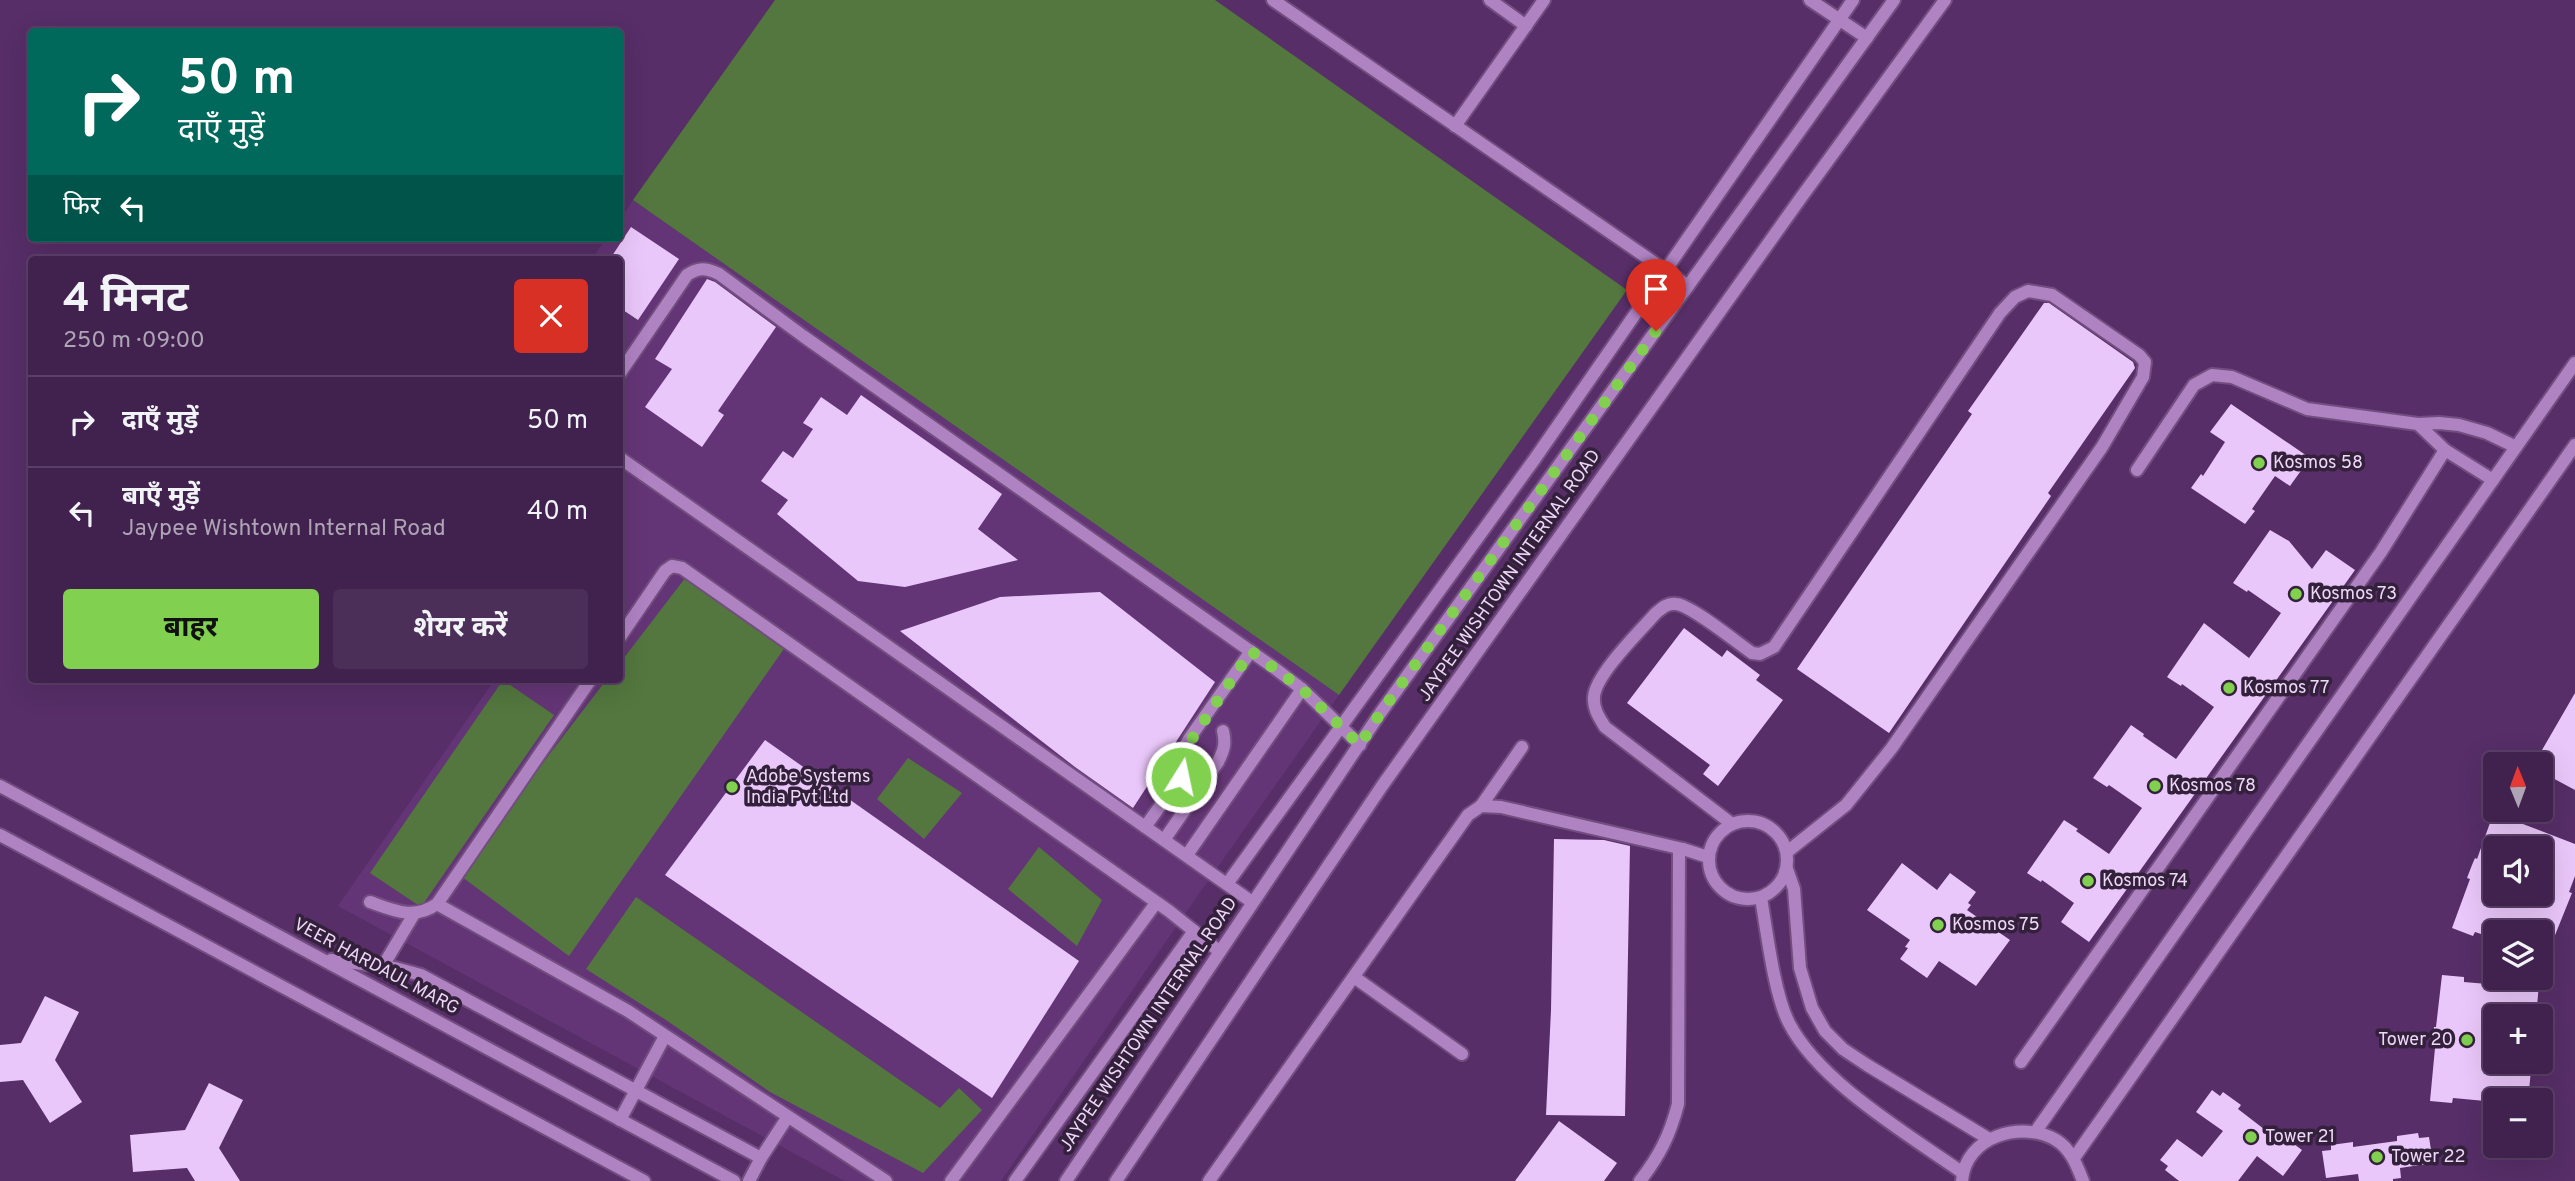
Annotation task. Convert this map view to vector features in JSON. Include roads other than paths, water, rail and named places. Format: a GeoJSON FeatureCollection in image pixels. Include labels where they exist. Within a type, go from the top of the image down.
{"type":"FeatureCollection","features":[{"type":"Feature","properties":{"kind":"street"},"geometry":{"type":"LineString","coordinates":[[1273,0],[1688,286]]}},
{"type":"Feature","properties":{"kind":"street"},"geometry":{"type":"LineString","coordinates":[[1490,0],[1526,26]]}},
{"type":"Feature","properties":{"kind":"street"},"geometry":{"type":"LineString","coordinates":[[1455,125],[1544,0]]}},
{"type":"Feature","properties":{"kind":"street"},"geometry":{"type":"LineString","coordinates":[[1810,0],[1867,38]]}},
{"type":"Feature","properties":{"kind":"street"},"geometry":{"type":"LineString","coordinates":[[1227,884],[1534,460],[1853,0]]}},
{"type":"Feature","properties":{"kind":"street","name":"JAYPEE WISHTOWN INTERNAL ROAD"},"geometry":{"type":"LineString","coordinates":[[1066,1181],[1381,712],[1894,0]]}},
{"type":"Feature","properties":{"kind":"street","name":"JAYPEE WISHTOWN INTERNAL ROAD"},"geometry":{"type":"LineString","coordinates":[[1116,1181],[1382,786],[1945,0]]}},
{"type":"Feature","properties":{"kind":"street"},"geometry":{"type":"LineString","coordinates":[[623,369],[687,275],[698,268],[719,274],[1251,651],[1302,689],[1360,745]]}},
{"type":"Feature","properties":{"kind":"street"},"geometry":{"type":"LineString","coordinates":[[1732,824],[1605,727],[1595,711],[1594,696],[1598,680],[1666,605],[1677,604],[1690,610],[1752,653],[1760,654],[1774,647],[2000,313],[2015,297],[2028,291],[2052,295],[2139,355],[2145,362],[2143,377],[2102,447],[1891,749],[1846,805],[1787,852]]}},
{"type":"Feature","properties":{"kind":"street"},"geometry":{"type":"LineString","coordinates":[[2036,1131],[2575,363]]}},
{"type":"Feature","properties":{"kind":"street"},"geometry":{"type":"LineString","coordinates":[[2137,470],[2194,385],[2212,374],[2232,377],[2307,409],[2418,424],[2459,425],[2487,433],[2516,447]]}},
{"type":"Feature","properties":{"kind":"street"},"geometry":{"type":"LineString","coordinates":[[2418,424],[2445,450],[2493,480]]}},
{"type":"Feature","properties":{"kind":"street"},"geometry":{"type":"LineString","coordinates":[[2074,1158],[2575,445]]}},
{"type":"Feature","properties":{"kind":"street"},"geometry":{"type":"LineString","coordinates":[[2021,1062],[2381,552],[2445,450]]}},
{"type":"Feature","properties":{"kind":"street"},"geometry":{"type":"LineString","coordinates":[[623,460],[1252,902]]}},
{"type":"Feature","properties":{"kind":"street"},"geometry":{"type":"LineString","coordinates":[[623,633],[665,570],[672,566],[682,568],[1219,951]]}},
{"type":"Feature","properties":{"kind":"street"},"geometry":{"type":"LineString","coordinates":[[1145,827],[1181,777],[1181,755],[1189,739],[1251,651]]}},
{"type":"Feature","properties":{"kind":"street"},"geometry":{"type":"LineString","coordinates":[[370,902],[402,913],[414,914],[426,912],[437,904],[588,683]]}},
{"type":"Feature","properties":{"kind":"street"},"geometry":{"type":"LineString","coordinates":[[1187,855],[1302,689]]}},
{"type":"Feature","properties":{"kind":"street"},"geometry":{"type":"LineString","coordinates":[[1164,840],[1218,762],[1226,741],[1223,731]]}},
{"type":"Feature","properties":{"kind":"street"},"geometry":{"type":"LineString","coordinates":[[1209,1181],[1468,815],[1482,806],[1521,747]]}},
{"type":"Feature","properties":{"kind":"street","name":"VEER HARDAUL MARG"},"geometry":{"type":"LineString","coordinates":[[0,786],[734,1181]]}},
{"type":"Feature","properties":{"kind":"street"},"geometry":{"type":"LineString","coordinates":[[1482,806],[1501,807],[1708,857]]}},
{"type":"Feature","properties":{"kind":"street"},"geometry":{"type":"LineString","coordinates":[[1787,869],[1782,881],[1773,891],[1760,898],[1742,899],[1724,892],[1713,878],[1708,857],[1713,841],[1732,824],[1756,821],[1770,827],[1781,838],[1787,852],[1787,869],[1794,889],[1800,968],[1812,1008],[1825,1031],[1843,1049],[1867,1065],[1989,1139]]}},
{"type":"Feature","properties":{"kind":"street"},"geometry":{"type":"LineString","coordinates":[[0,835],[644,1181]]}},
{"type":"Feature","properties":{"kind":"street"},"geometry":{"type":"LineString","coordinates":[[1640,1181],[1654,1164],[1671,1133],[1678,1104],[1678,860],[1683,849]]}},
{"type":"Feature","properties":{"kind":"street"},"geometry":{"type":"LineString","coordinates":[[1760,898],[1788,1023],[1811,1057],[1878,1113],[1962,1177],[1972,1156],[1989,1139],[2012,1131],[2036,1131],[2058,1141],[2074,1158],[2083,1181]]}},
{"type":"Feature","properties":{"kind":"street"},"geometry":{"type":"LineString","coordinates":[[437,904],[607,998],[886,1181]]}},
{"type":"Feature","properties":{"kind":"street"},"geometry":{"type":"LineString","coordinates":[[951,1181],[1156,904]]}},
{"type":"Feature","properties":{"kind":"street"},"geometry":{"type":"LineString","coordinates":[[383,966],[414,914]]}},
{"type":"Feature","properties":{"kind":"street"},"geometry":{"type":"LineString","coordinates":[[1015,1181],[1194,931]]}},
{"type":"Feature","properties":{"kind":"street"},"geometry":{"type":"LineString","coordinates":[[324,959],[383,966],[421,975],[761,1157]]}},
{"type":"Feature","properties":{"kind":"street"},"geometry":{"type":"LineString","coordinates":[[1354,977],[1462,1054]]}},
{"type":"Feature","properties":{"kind":"street"},"geometry":{"type":"LineString","coordinates":[[620,1120],[638,1091],[665,1036]]}},
{"type":"Feature","properties":{"kind":"street"},"geometry":{"type":"LineString","coordinates":[[749,1181],[761,1157],[787,1118]]}},
{"type":"Feature","properties":{"kind":"place","name":"Kosmos 58"},"geometry":{"type":"Point","coordinates":[2259,463]}},
{"type":"Feature","properties":{"kind":"place","name":"Kosmos 73"},"geometry":{"type":"Point","coordinates":[2296,594]}},
{"type":"Feature","properties":{"kind":"place","name":"Kosmos 77"},"geometry":{"type":"Point","coordinates":[2229,688]}},
{"type":"Feature","properties":{"kind":"place","name":"Kosmos 78"},"geometry":{"type":"Point","coordinates":[2155,786]}},
{"type":"Feature","properties":{"kind":"place","name":"Adobe Systems India Pvt Ltd"},"geometry":{"type":"Point","coordinates":[732,787]}},
{"type":"Feature","properties":{"kind":"place","name":"Kosmos 74"},"geometry":{"type":"Point","coordinates":[2088,881]}},
{"type":"Feature","properties":{"kind":"place","name":"Kosmos 75"},"geometry":{"type":"Point","coordinates":[1938,925]}},
{"type":"Feature","properties":{"kind":"place","name":"Tower 20"},"geometry":{"type":"Point","coordinates":[2467,1040]}},
{"type":"Feature","properties":{"kind":"place","name":"Tower 21"},"geometry":{"type":"Point","coordinates":[2251,1137]}},
{"type":"Feature","properties":{"kind":"place","name":"Tower 22"},"geometry":{"type":"Point","coordinates":[2377,1157]}}]}
